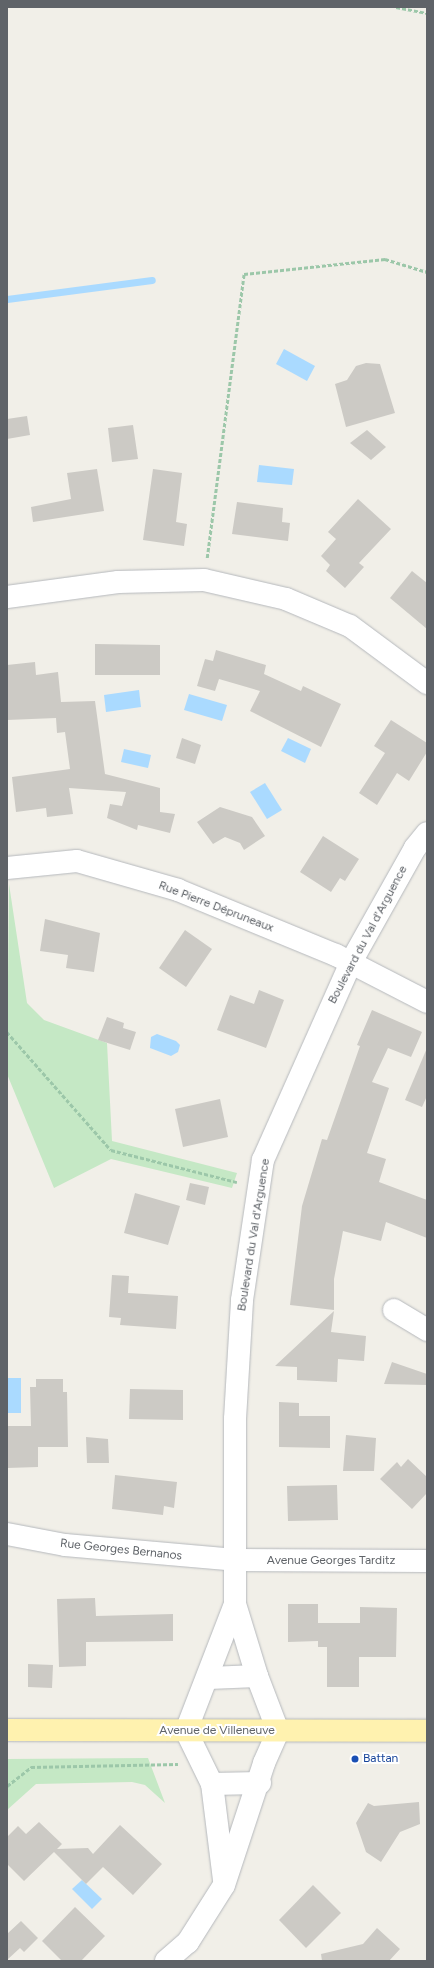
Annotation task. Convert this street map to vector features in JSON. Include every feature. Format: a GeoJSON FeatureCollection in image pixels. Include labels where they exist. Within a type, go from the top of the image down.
{"type":"FeatureCollection","features":[{"type":"Feature","properties":{"kind":"main road","name":"Avenue de Villeneuve"},"geometry":{"type":"LineString","coordinates":[[7,1730],[427,1731]]}},
{"type":"Feature","properties":{"kind":"street"},"geometry":{"type":"LineString","coordinates":[[7,597],[118,582],[204,580],[286,599],[350,626],[427,683]]}},
{"type":"Feature","properties":{"kind":"street","name":"Boulevard du Val d'Arguence"},"geometry":{"type":"LineString","coordinates":[[236,1604],[235,1419],[242,1300],[263,1160],[351,962],[415,848],[427,833]]}},
{"type":"Feature","properties":{"kind":"street","name":"Rue Pierre Dépruneaux"},"geometry":{"type":"LineString","coordinates":[[7,868],[77,861],[178,890],[351,962],[427,1002]]}},
{"type":"Feature","properties":{"kind":"street"},"geometry":{"type":"LineString","coordinates":[[394,1310],[427,1330]]}},
{"type":"Feature","properties":{"kind":"street","name":"Rue Georges Bernanos"},"geometry":{"type":"LineString","coordinates":[[7,1534],[65,1545],[235,1560]]}},
{"type":"Feature","properties":{"kind":"street","name":"Avenue Georges Tarditz"},"geometry":{"type":"LineString","coordinates":[[235,1560],[427,1561]]}},
{"type":"Feature","properties":{"kind":"street"},"geometry":{"type":"LineString","coordinates":[[166,1961],[188,1942],[224,1885],[260,1783],[264,1763],[278,1731],[257,1676],[236,1604]]}},
{"type":"Feature","properties":{"kind":"street"},"geometry":{"type":"LineString","coordinates":[[224,1885],[212,1784],[186,1731],[209,1678],[236,1604]]}},
{"type":"Feature","properties":{"kind":"street"},"geometry":{"type":"LineString","coordinates":[[209,1678],[257,1676]]}},
{"type":"Feature","properties":{"kind":"street"},"geometry":{"type":"LineString","coordinates":[[212,1784],[260,1783]]}},
{"type":"Feature","properties":{"kind":"path"},"geometry":{"type":"LineString","coordinates":[[396,7],[427,13]]}},
{"type":"Feature","properties":{"kind":"path"},"geometry":{"type":"LineString","coordinates":[[204,580],[244,274],[385,259],[427,272]]}},
{"type":"Feature","properties":{"kind":"path"},"geometry":{"type":"LineString","coordinates":[[7,1032],[111,1150],[259,1187]]}},
{"type":"Feature","properties":{"kind":"path"},"geometry":{"type":"LineString","coordinates":[[7,1786],[31,1767],[203,1764]]}},
{"type":"Feature","properties":{"kind":"green space"},"geometry":{"type":"Polygon","coordinates":[[[9,884],[27,1003],[44,1020],[107,1043],[112,1141],[237,1173],[232,1188],[111,1159],[54,1188],[7,1074],[9,884]]]}},
{"type":"Feature","properties":{"kind":"green space"},"geometry":{"type":"Polygon","coordinates":[[[148,1758],[165,1803],[145,1785],[132,1782],[36,1784],[7,1810],[7,1759],[148,1758]]]}},
{"type":"Feature","properties":{"kind":"water"},"geometry":{"type":"Polygon","coordinates":[[[284,349],[315,366],[307,381],[276,364],[284,349]]]}},
{"type":"Feature","properties":{"kind":"water"},"geometry":{"type":"Polygon","coordinates":[[[259,465],[294,469],[292,485],[257,482],[259,465]]]}},
{"type":"Feature","properties":{"kind":"water"},"geometry":{"type":"Polygon","coordinates":[[[139,690],[141,707],[106,712],[104,695],[139,690]]]}},
{"type":"Feature","properties":{"kind":"water"},"geometry":{"type":"Polygon","coordinates":[[[189,694],[227,705],[222,721],[184,710],[189,694]]]}},
{"type":"Feature","properties":{"kind":"water"},"geometry":{"type":"Polygon","coordinates":[[[288,738],[311,749],[305,763],[281,751],[288,738]]]}},
{"type":"Feature","properties":{"kind":"water"},"geometry":{"type":"Polygon","coordinates":[[[124,749],[151,755],[148,768],[121,762],[124,749]]]}},
{"type":"Feature","properties":{"kind":"water"},"geometry":{"type":"Polygon","coordinates":[[[265,783],[282,810],[267,819],[250,792],[265,783]]]}},
{"type":"Feature","properties":{"kind":"water"},"geometry":{"type":"Polygon","coordinates":[[[157,1034],[176,1041],[180,1045],[178,1052],[171,1056],[150,1048],[151,1037],[157,1034]]]}},
{"type":"Feature","properties":{"kind":"water"},"geometry":{"type":"Polygon","coordinates":[[[7,1378],[21,1378],[21,1413],[7,1413],[7,1378]]]}},
{"type":"Feature","properties":{"kind":"water"},"geometry":{"type":"Polygon","coordinates":[[[82,1880],[102,1899],[92,1909],[72,1889],[82,1880]]]}},
{"type":"Feature","properties":{"kind":"building"},"geometry":{"type":"Polygon","coordinates":[[[366,363],[380,364],[395,413],[346,427],[335,384],[347,380],[356,366],[366,363]]]}},
{"type":"Feature","properties":{"kind":"building"},"geometry":{"type":"Polygon","coordinates":[[[27,416],[30,435],[7,439],[7,419],[27,416]]]}},
{"type":"Feature","properties":{"kind":"building"},"geometry":{"type":"Polygon","coordinates":[[[133,425],[138,459],[112,462],[108,428],[133,425]]]}},
{"type":"Feature","properties":{"kind":"building"},"geometry":{"type":"Polygon","coordinates":[[[367,430],[386,447],[371,460],[350,443],[367,430]]]}},
{"type":"Feature","properties":{"kind":"building"},"geometry":{"type":"Polygon","coordinates":[[[97,469],[104,511],[33,522],[31,507],[71,499],[67,473],[97,469]]]}},
{"type":"Feature","properties":{"kind":"building"},"geometry":{"type":"Polygon","coordinates":[[[153,469],[182,473],[176,522],[187,524],[184,546],[143,540],[153,469]]]}},
{"type":"Feature","properties":{"kind":"building"},"geometry":{"type":"Polygon","coordinates":[[[358,499],[391,529],[359,563],[364,567],[345,588],[326,571],[330,565],[321,556],[336,539],[328,532],[358,499]]]}},
{"type":"Feature","properties":{"kind":"building"},"geometry":{"type":"Polygon","coordinates":[[[237,502],[283,508],[282,522],[290,523],[288,541],[232,534],[237,502]]]}},
{"type":"Feature","properties":{"kind":"building"},"geometry":{"type":"Polygon","coordinates":[[[412,571],[427,583],[427,629],[390,598],[412,571]]]}},
{"type":"Feature","properties":{"kind":"building"},"geometry":{"type":"Polygon","coordinates":[[[95,644],[160,645],[160,675],[95,675],[95,644]]]}},
{"type":"Feature","properties":{"kind":"building"},"geometry":{"type":"Polygon","coordinates":[[[216,650],[266,665],[264,674],[301,691],[303,686],[341,704],[321,747],[250,711],[260,691],[219,679],[215,691],[197,686],[205,659],[213,661],[216,650]]]}},
{"type":"Feature","properties":{"kind":"building"},"geometry":{"type":"Polygon","coordinates":[[[35,662],[36,675],[58,672],[61,702],[95,701],[105,774],[160,788],[160,812],[175,814],[170,833],[138,825],[137,830],[107,818],[110,804],[122,806],[126,792],[69,788],[73,814],[47,817],[46,808],[16,812],[12,777],[70,769],[65,732],[57,733],[56,718],[7,720],[7,665],[35,662]]]}},
{"type":"Feature","properties":{"kind":"building"},"geometry":{"type":"Polygon","coordinates":[[[391,720],[427,743],[427,752],[409,781],[397,773],[377,805],[359,793],[385,753],[374,746],[391,720]]]}},
{"type":"Feature","properties":{"kind":"building"},"geometry":{"type":"Polygon","coordinates":[[[182,738],[201,745],[195,764],[176,758],[182,738]]]}},
{"type":"Feature","properties":{"kind":"building"},"geometry":{"type":"Polygon","coordinates":[[[220,807],[252,817],[265,836],[244,850],[240,843],[225,837],[213,844],[197,822],[220,807]]]}},
{"type":"Feature","properties":{"kind":"building"},"geometry":{"type":"Polygon","coordinates":[[[323,836],[359,859],[345,881],[340,878],[331,892],[300,872],[323,836]]]}},
{"type":"Feature","properties":{"kind":"building"},"geometry":{"type":"Polygon","coordinates":[[[45,919],[100,933],[94,972],[66,968],[68,955],[40,951],[45,919]]]}},
{"type":"Feature","properties":{"kind":"building"},"geometry":{"type":"Polygon","coordinates":[[[185,930],[212,949],[186,987],[159,968],[185,930]]]}},
{"type":"Feature","properties":{"kind":"building"},"geometry":{"type":"Polygon","coordinates":[[[259,990],[284,1000],[266,1048],[217,1030],[230,995],[254,1004],[259,990]]]}},
{"type":"Feature","properties":{"kind":"building"},"geometry":{"type":"Polygon","coordinates":[[[372,1010],[422,1032],[411,1057],[388,1048],[372,1082],[389,1088],[367,1153],[386,1159],[379,1182],[427,1200],[427,1238],[386,1222],[381,1241],[343,1231],[334,1279],[334,1310],[290,1305],[302,1206],[322,1139],[327,1140],[360,1046],[357,1045],[372,1010]]]}},
{"type":"Feature","properties":{"kind":"building"},"geometry":{"type":"Polygon","coordinates":[[[107,1017],[124,1023],[123,1028],[136,1032],[130,1050],[98,1040],[107,1017]]]}},
{"type":"Feature","properties":{"kind":"building"},"geometry":{"type":"Polygon","coordinates":[[[427,1048],[427,1096],[422,1107],[405,1100],[427,1048]]]}},
{"type":"Feature","properties":{"kind":"building"},"geometry":{"type":"Polygon","coordinates":[[[220,1099],[228,1137],[183,1147],[175,1109],[220,1099]]]}},
{"type":"Feature","properties":{"kind":"building"},"geometry":{"type":"Polygon","coordinates":[[[190,1183],[209,1187],[205,1205],[186,1200],[190,1183]]]}},
{"type":"Feature","properties":{"kind":"building"},"geometry":{"type":"Polygon","coordinates":[[[135,1193],[180,1206],[168,1245],[124,1233],[135,1193]]]}},
{"type":"Feature","properties":{"kind":"building"},"geometry":{"type":"Polygon","coordinates":[[[112,1275],[129,1276],[128,1293],[178,1296],[176,1329],[120,1325],[121,1318],[109,1317],[112,1275]]]}},
{"type":"Feature","properties":{"kind":"building"},"geometry":{"type":"Polygon","coordinates":[[[334,1311],[331,1332],[366,1336],[364,1361],[338,1359],[337,1382],[297,1380],[297,1367],[275,1366],[334,1311]]]}},
{"type":"Feature","properties":{"kind":"building"},"geometry":{"type":"Polygon","coordinates":[[[392,1362],[427,1374],[427,1385],[384,1384],[392,1362]]]}},
{"type":"Feature","properties":{"kind":"building"},"geometry":{"type":"Polygon","coordinates":[[[36,1379],[63,1379],[63,1392],[67,1392],[68,1447],[38,1447],[38,1467],[7,1468],[7,1426],[31,1426],[30,1387],[36,1387],[36,1379]]]}},
{"type":"Feature","properties":{"kind":"building"},"geometry":{"type":"Polygon","coordinates":[[[130,1389],[183,1390],[183,1420],[129,1419],[130,1389]]]}},
{"type":"Feature","properties":{"kind":"building"},"geometry":{"type":"Polygon","coordinates":[[[279,1402],[299,1403],[299,1416],[330,1416],[330,1448],[279,1447],[279,1402]]]}},
{"type":"Feature","properties":{"kind":"building"},"geometry":{"type":"Polygon","coordinates":[[[346,1435],[376,1438],[374,1471],[343,1471],[346,1435]]]}},
{"type":"Feature","properties":{"kind":"building"},"geometry":{"type":"Polygon","coordinates":[[[86,1437],[108,1439],[109,1463],[87,1463],[86,1437]]]}},
{"type":"Feature","properties":{"kind":"building"},"geometry":{"type":"Polygon","coordinates":[[[408,1459],[427,1477],[427,1493],[412,1509],[380,1479],[397,1462],[401,1467],[408,1459]]]}},
{"type":"Feature","properties":{"kind":"building"},"geometry":{"type":"Polygon","coordinates":[[[115,1475],[177,1482],[174,1508],[164,1506],[163,1515],[112,1509],[115,1475]]]}},
{"type":"Feature","properties":{"kind":"building"},"geometry":{"type":"Polygon","coordinates":[[[337,1485],[338,1520],[288,1521],[287,1486],[337,1485]]]}},
{"type":"Feature","properties":{"kind":"building"},"geometry":{"type":"Polygon","coordinates":[[[95,1598],[96,1616],[173,1614],[173,1641],[86,1642],[86,1666],[59,1667],[57,1599],[95,1598]]]}},
{"type":"Feature","properties":{"kind":"building"},"geometry":{"type":"Polygon","coordinates":[[[288,1604],[318,1604],[318,1623],[360,1623],[360,1607],[397,1608],[396,1657],[359,1657],[359,1687],[327,1687],[327,1647],[318,1647],[318,1641],[288,1642],[288,1604]]]}},
{"type":"Feature","properties":{"kind":"building"},"geometry":{"type":"Polygon","coordinates":[[[28,1664],[53,1665],[52,1688],[28,1687],[28,1664]]]}},
{"type":"Feature","properties":{"kind":"building"},"geometry":{"type":"Polygon","coordinates":[[[419,1802],[420,1824],[400,1832],[381,1862],[366,1852],[356,1823],[368,1803],[374,1806],[419,1802]]]}},
{"type":"Feature","properties":{"kind":"building"},"geometry":{"type":"Polygon","coordinates":[[[39,1822],[62,1844],[57,1849],[88,1848],[93,1854],[120,1825],[162,1864],[133,1895],[103,1867],[86,1884],[54,1852],[24,1881],[7,1864],[7,1837],[18,1826],[26,1834],[39,1822]]]}},
{"type":"Feature","properties":{"kind":"building"},"geometry":{"type":"Polygon","coordinates":[[[313,1885],[341,1913],[306,1948],[279,1920],[313,1885]]]}},
{"type":"Feature","properties":{"kind":"building"},"geometry":{"type":"Polygon","coordinates":[[[75,1907],[105,1936],[81,1961],[62,1961],[42,1941],[75,1907]]]}},
{"type":"Feature","properties":{"kind":"building"},"geometry":{"type":"Polygon","coordinates":[[[21,1921],[38,1938],[24,1952],[20,1948],[7,1960],[7,1934],[21,1921]]]}},
{"type":"Feature","properties":{"kind":"building"},"geometry":{"type":"Polygon","coordinates":[[[377,1928],[400,1949],[389,1961],[322,1961],[321,1954],[363,1944],[377,1928]]]}},
{"type":"Feature","properties":{"kind":"waterway"},"geometry":{"type":"LineString","coordinates":[[7,299],[152,280]]}},
{"type":"Feature","properties":{"kind":"place","name":"Battan"},"geometry":{"type":"Point","coordinates":[355,1759]}}]}
